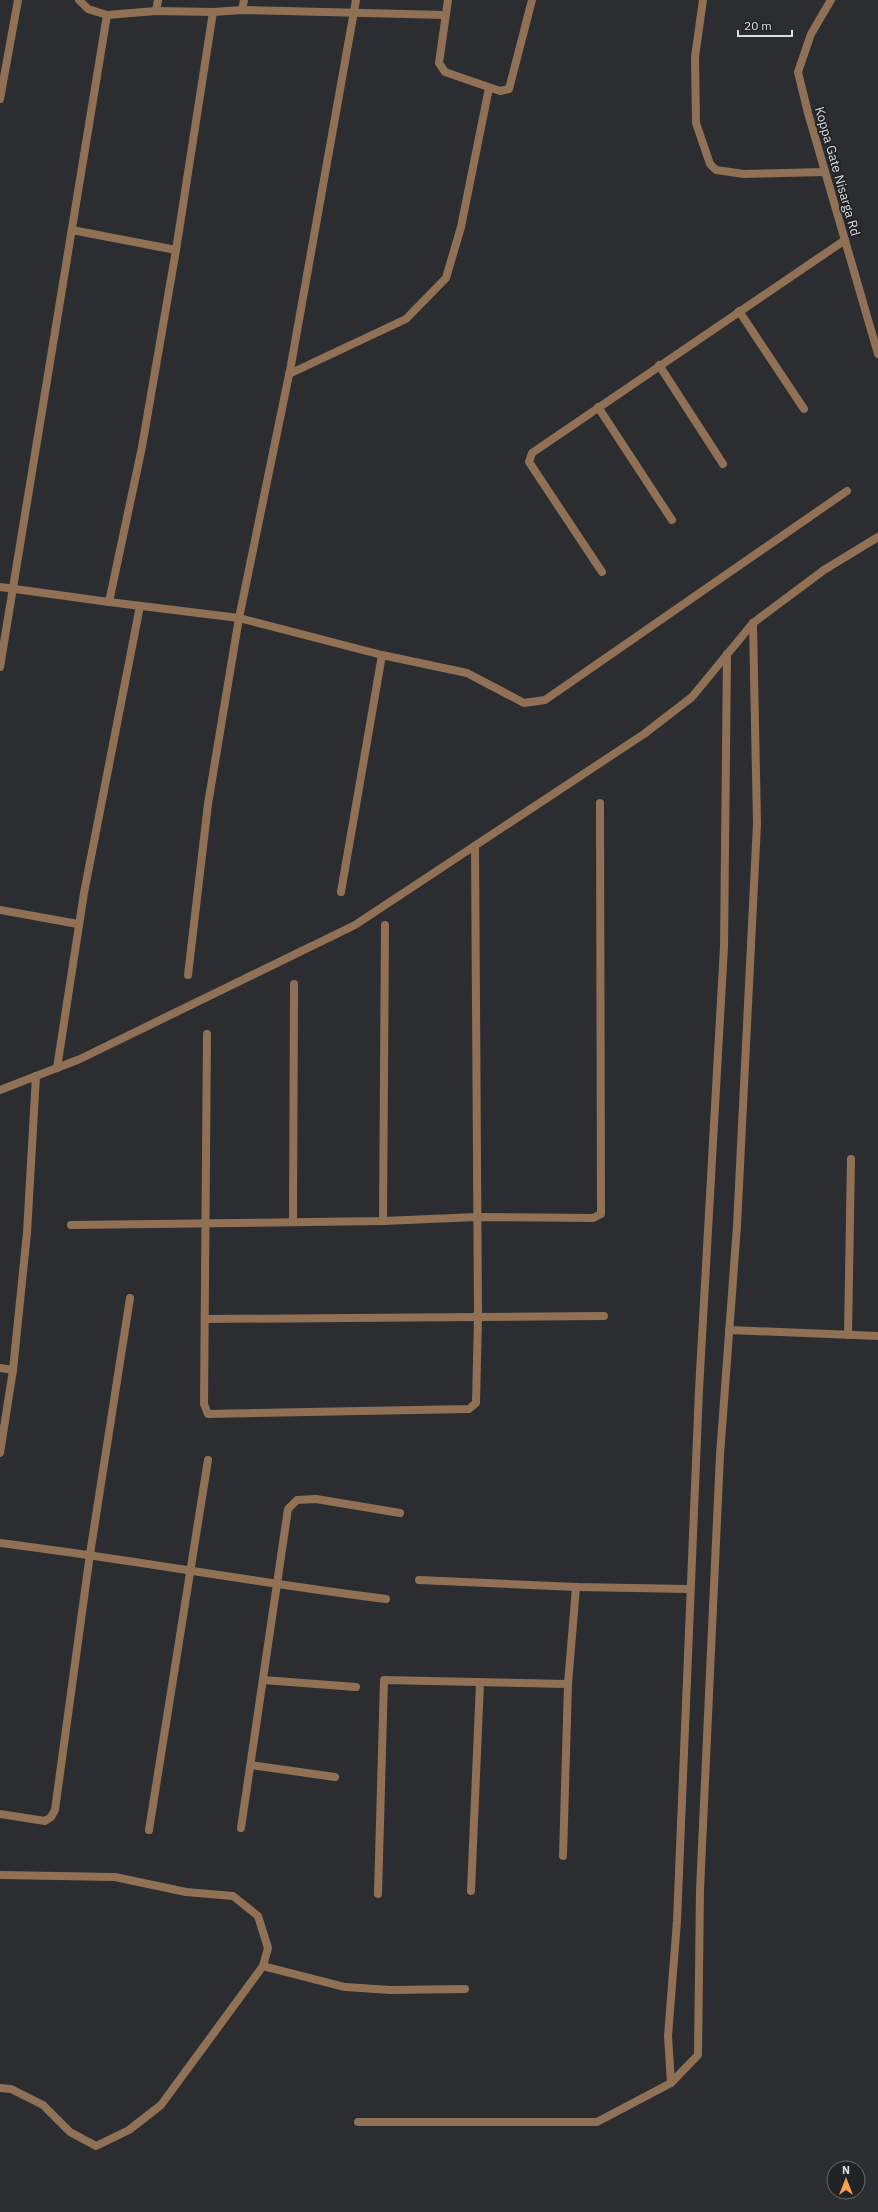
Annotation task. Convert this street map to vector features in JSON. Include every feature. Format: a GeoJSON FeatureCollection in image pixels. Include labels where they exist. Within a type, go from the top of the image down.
{"type":"FeatureCollection","features":[{"type":"Feature","properties":{"kind":"street"},"geometry":{"type":"LineString","coordinates":[[0,98],[18,0]]}},
{"type":"Feature","properties":{"kind":"street"},"geometry":{"type":"LineString","coordinates":[[79,0],[88,9],[107,15],[156,11],[213,12],[242,10],[354,11],[445,15]]}},
{"type":"Feature","properties":{"kind":"street"},"geometry":{"type":"LineString","coordinates":[[156,11],[158,0]]}},
{"type":"Feature","properties":{"kind":"street"},"geometry":{"type":"LineString","coordinates":[[242,10],[244,0]]}},
{"type":"Feature","properties":{"kind":"street"},"geometry":{"type":"LineString","coordinates":[[188,975],[208,804],[239,618],[289,374],[356,0]]}},
{"type":"Feature","properties":{"kind":"street"},"geometry":{"type":"LineString","coordinates":[[448,0],[439,63],[445,72],[500,91],[509,89],[532,0]]}},
{"type":"Feature","properties":{"kind":"street"},"geometry":{"type":"LineString","coordinates":[[703,0],[695,57],[696,123],[710,164],[716,170],[744,174],[825,172]]}},
{"type":"Feature","properties":{"kind":"street","name":"Koppa Gate Nisarga Rd"},"geometry":{"type":"LineString","coordinates":[[831,0],[811,34],[798,72],[825,172],[878,354]]}},
{"type":"Feature","properties":{"kind":"street"},"geometry":{"type":"LineString","coordinates":[[109,602],[142,447],[176,250],[213,12]]}},
{"type":"Feature","properties":{"kind":"street"},"geometry":{"type":"LineString","coordinates":[[0,667],[14,590],[107,15]]}},
{"type":"Feature","properties":{"kind":"street"},"geometry":{"type":"LineString","coordinates":[[289,374],[406,318],[446,278],[461,227],[489,88]]}},
{"type":"Feature","properties":{"kind":"street"},"geometry":{"type":"LineString","coordinates":[[72,230],[176,250]]}},
{"type":"Feature","properties":{"kind":"street"},"geometry":{"type":"LineString","coordinates":[[602,572],[528,462],[532,452],[845,240]]}},
{"type":"Feature","properties":{"kind":"street"},"geometry":{"type":"LineString","coordinates":[[740,310],[804,409]]}},
{"type":"Feature","properties":{"kind":"street"},"geometry":{"type":"LineString","coordinates":[[659,365],[723,464]]}},
{"type":"Feature","properties":{"kind":"street"},"geometry":{"type":"LineString","coordinates":[[598,407],[672,520]]}},
{"type":"Feature","properties":{"kind":"street"},"geometry":{"type":"LineString","coordinates":[[0,587],[239,618],[382,655],[467,672],[524,703],[545,700],[847,491]]}},
{"type":"Feature","properties":{"kind":"street"},"geometry":{"type":"LineString","coordinates":[[0,1090],[80,1059],[355,925],[644,734],[692,697],[753,623],[824,570],[878,537]]}},
{"type":"Feature","properties":{"kind":"street"},"geometry":{"type":"LineString","coordinates":[[56,1068],[78,924],[140,606]]}},
{"type":"Feature","properties":{"kind":"street"},"geometry":{"type":"LineString","coordinates":[[358,2122],[597,2122],[670,2083],[698,2055],[700,1890],[720,1455],[737,1226],[757,824],[753,623]]}},
{"type":"Feature","properties":{"kind":"street"},"geometry":{"type":"LineString","coordinates":[[670,2083],[668,2036],[677,1921],[699,1390],[724,947],[727,654]]}},
{"type":"Feature","properties":{"kind":"street"},"geometry":{"type":"LineString","coordinates":[[341,892],[382,655]]}},
{"type":"Feature","properties":{"kind":"street"},"geometry":{"type":"LineString","coordinates":[[71,1225],[206,1222],[383,1221],[477,1218],[592,1218],[601,1214],[600,803]]}},
{"type":"Feature","properties":{"kind":"street"},"geometry":{"type":"LineString","coordinates":[[207,1034],[204,1404],[208,1414],[469,1409],[476,1403],[478,1317],[475,846]]}},
{"type":"Feature","properties":{"kind":"street"},"geometry":{"type":"LineString","coordinates":[[0,910],[78,924]]}},
{"type":"Feature","properties":{"kind":"street"},"geometry":{"type":"LineString","coordinates":[[383,1221],[385,925]]}},
{"type":"Feature","properties":{"kind":"street"},"geometry":{"type":"LineString","coordinates":[[293,1221],[294,984]]}},
{"type":"Feature","properties":{"kind":"street"},"geometry":{"type":"LineString","coordinates":[[0,1453],[13,1370],[27,1233],[36,1076]]}},
{"type":"Feature","properties":{"kind":"street"},"geometry":{"type":"LineString","coordinates":[[848,1335],[851,1159]]}},
{"type":"Feature","properties":{"kind":"street"},"geometry":{"type":"LineString","coordinates":[[0,1814],[45,1820],[51,1817],[55,1810],[90,1554],[130,1298]]}},
{"type":"Feature","properties":{"kind":"street"},"geometry":{"type":"LineString","coordinates":[[205,1319],[604,1316]]}},
{"type":"Feature","properties":{"kind":"street"},"geometry":{"type":"LineString","coordinates":[[729,1330],[878,1336]]}},
{"type":"Feature","properties":{"kind":"street"},"geometry":{"type":"LineString","coordinates":[[0,1368],[13,1370]]}},
{"type":"Feature","properties":{"kind":"street"},"geometry":{"type":"LineString","coordinates":[[149,1830],[208,1460]]}},
{"type":"Feature","properties":{"kind":"street"},"geometry":{"type":"LineString","coordinates":[[241,1828],[288,1509],[298,1500],[316,1499],[400,1513]]}},
{"type":"Feature","properties":{"kind":"street"},"geometry":{"type":"LineString","coordinates":[[0,1543],[90,1554],[278,1585],[386,1599]]}},
{"type":"Feature","properties":{"kind":"street"},"geometry":{"type":"LineString","coordinates":[[419,1580],[576,1587],[690,1589]]}},
{"type":"Feature","properties":{"kind":"street"},"geometry":{"type":"LineString","coordinates":[[563,1856],[568,1684],[576,1587]]}},
{"type":"Feature","properties":{"kind":"street"},"geometry":{"type":"LineString","coordinates":[[263,1680],[356,1687]]}},
{"type":"Feature","properties":{"kind":"street"},"geometry":{"type":"LineString","coordinates":[[378,1894],[384,1680],[568,1684]]}},
{"type":"Feature","properties":{"kind":"street"},"geometry":{"type":"LineString","coordinates":[[471,1891],[480,1683]]}},
{"type":"Feature","properties":{"kind":"street"},"geometry":{"type":"LineString","coordinates":[[251,1765],[335,1777]]}},
{"type":"Feature","properties":{"kind":"street"},"geometry":{"type":"LineString","coordinates":[[0,1874],[115,1877],[186,1892],[233,1896],[258,1916],[268,1948],[262,1966],[161,2105],[129,2130],[96,2146],[70,2132],[43,2105],[11,2089],[0,2088]]}},
{"type":"Feature","properties":{"kind":"street"},"geometry":{"type":"LineString","coordinates":[[262,1966],[345,1987],[391,1990],[465,1989]]}}]}
